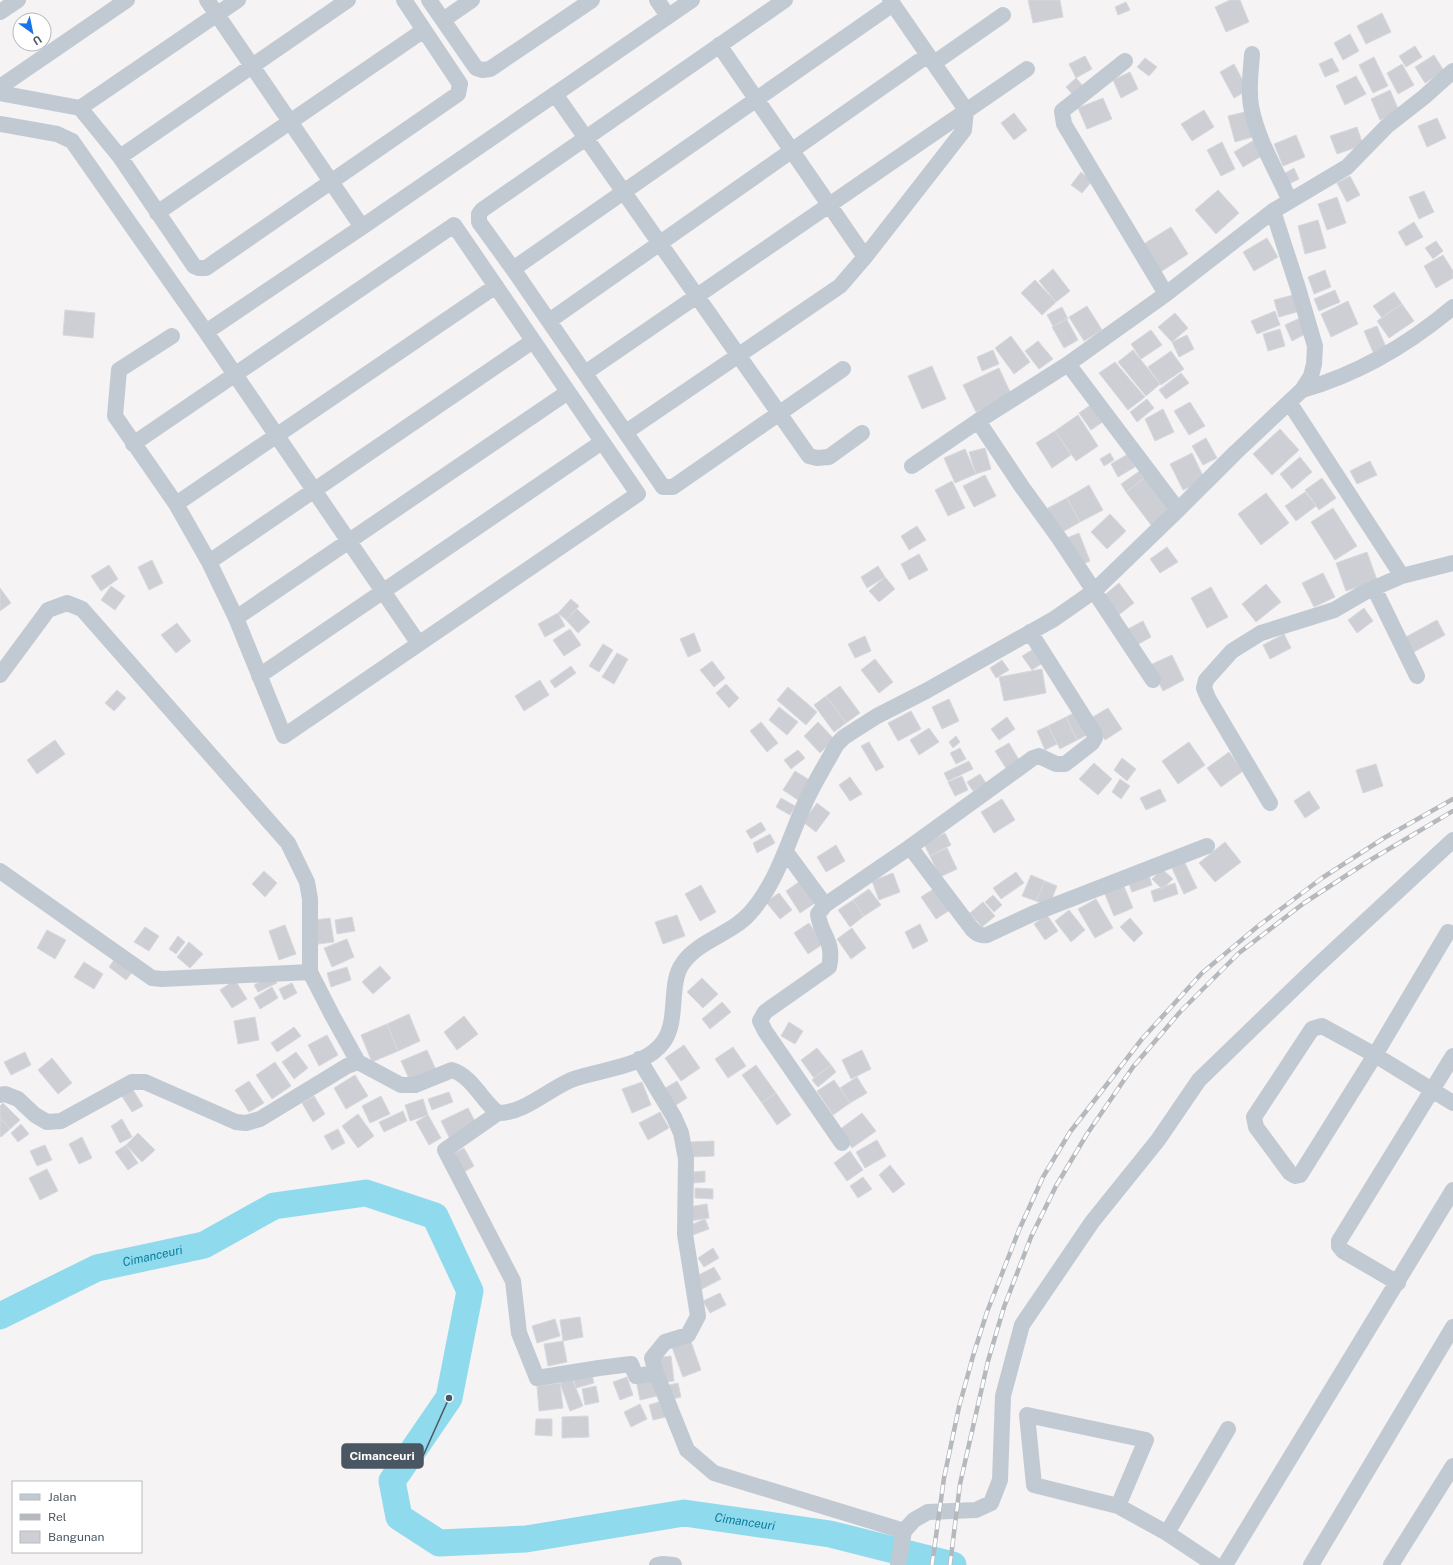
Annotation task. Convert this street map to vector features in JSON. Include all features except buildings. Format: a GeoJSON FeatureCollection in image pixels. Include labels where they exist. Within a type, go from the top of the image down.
{"type":"FeatureCollection","features":[{"type":"Feature","properties":{"kind":"street"},"geometry":{"type":"LineString","coordinates":[[0,12],[18,0]]}},
{"type":"Feature","properties":{"kind":"street"},"geometry":{"type":"LineString","coordinates":[[0,87],[127,0]]}},
{"type":"Feature","properties":{"kind":"street"},"geometry":{"type":"LineString","coordinates":[[207,0],[362,227]]}},
{"type":"Feature","properties":{"kind":"street"},"geometry":{"type":"LineString","coordinates":[[80,108],[238,0]]}},
{"type":"Feature","properties":{"kind":"street"},"geometry":{"type":"LineString","coordinates":[[120,157],[348,0]]}},
{"type":"Feature","properties":{"kind":"street"},"geometry":{"type":"LineString","coordinates":[[0,93],[80,108],[120,157],[194,266],[206,268],[458,94],[460,84],[404,0]]}},
{"type":"Feature","properties":{"kind":"street"},"geometry":{"type":"LineString","coordinates":[[429,0],[476,68],[482,70],[490,69],[592,0]]}},
{"type":"Feature","properties":{"kind":"street"},"geometry":{"type":"LineString","coordinates":[[443,20],[472,0]]}},
{"type":"Feature","properties":{"kind":"street"},"geometry":{"type":"LineString","coordinates":[[657,0],[668,16]]}},
{"type":"Feature","properties":{"kind":"street"},"geometry":{"type":"LineString","coordinates":[[206,332],[362,227],[692,0]]}},
{"type":"Feature","properties":{"kind":"street"},"geometry":{"type":"LineString","coordinates":[[785,0],[482,210],[479,214],[479,222],[663,487],[673,487],[843,369]]}},
{"type":"Feature","properties":{"kind":"street"},"geometry":{"type":"LineString","coordinates":[[513,269],[756,100],[891,2],[931,59],[966,110],[964,130],[865,257],[840,286],[626,432]]}},
{"type":"Feature","properties":{"kind":"street"},"geometry":{"type":"LineString","coordinates":[[549,321],[792,151],[931,59],[1002,15]]}},
{"type":"Feature","properties":{"kind":"street"},"geometry":{"type":"LineString","coordinates":[[157,213],[424,30]]}},
{"type":"Feature","properties":{"kind":"street"},"geometry":{"type":"LineString","coordinates":[[719,46],[865,257]]}},
{"type":"Feature","properties":{"kind":"street"},"geometry":{"type":"LineString","coordinates":[[1252,54],[1250,89],[1251,105],[1257,127],[1290,201]]}},
{"type":"Feature","properties":{"kind":"street"},"geometry":{"type":"LineString","coordinates":[[1125,61],[1062,111],[1062,116],[1064,124],[1166,294]]}},
{"type":"Feature","properties":{"kind":"street"},"geometry":{"type":"LineString","coordinates":[[585,373],[1026,69]]}},
{"type":"Feature","properties":{"kind":"street"},"geometry":{"type":"LineString","coordinates":[[912,466],[978,421],[1068,364],[1166,294],[1273,211],[1347,167],[1386,126],[1424,97],[1453,71]]}},
{"type":"Feature","properties":{"kind":"street"},"geometry":{"type":"LineString","coordinates":[[555,94],[809,456],[817,458],[829,457],[862,433]]}},
{"type":"Feature","properties":{"kind":"street"},"geometry":{"type":"LineString","coordinates":[[0,124],[58,134],[72,141],[206,332],[419,644]]}},
{"type":"Feature","properties":{"kind":"street"},"geometry":{"type":"LineString","coordinates":[[0,675],[48,610],[67,603],[82,609],[288,843],[307,882],[310,899],[310,972],[348,1046],[358,1062],[401,1085],[409,1086],[415,1086],[452,1070],[459,1072],[470,1081],[489,1106],[498,1113],[507,1114],[578,1078],[626,1065],[655,1051],[663,1043],[670,1031],[678,970],[693,952],[739,923],[749,915],[760,901],[786,852],[806,802],[837,744],[844,737],[876,716],[926,691],[1054,619],[1094,591],[1178,510],[1234,453],[1302,390],[1311,376],[1314,364],[1315,346],[1273,211]]}},
{"type":"Feature","properties":{"kind":"street"},"geometry":{"type":"LineString","coordinates":[[133,444],[454,225],[638,494],[284,736],[236,618],[209,562],[176,504],[133,444],[115,416],[118,370],[172,336]]}},
{"type":"Feature","properties":{"kind":"street"},"geometry":{"type":"LineString","coordinates":[[176,504],[496,286]]}},
{"type":"Feature","properties":{"kind":"street"},"geometry":{"type":"LineString","coordinates":[[1302,390],[1330,382],[1405,344],[1431,326],[1453,307]]}},
{"type":"Feature","properties":{"kind":"street"},"geometry":{"type":"LineString","coordinates":[[209,562],[534,341]]}},
{"type":"Feature","properties":{"kind":"street"},"geometry":{"type":"LineString","coordinates":[[1068,364],[1178,510]]}},
{"type":"Feature","properties":{"kind":"street"},"geometry":{"type":"LineString","coordinates":[[236,618],[568,392]]}},
{"type":"Feature","properties":{"kind":"street"},"geometry":{"type":"LineString","coordinates":[[1289,402],[1402,576]]}},
{"type":"Feature","properties":{"kind":"street"},"geometry":{"type":"LineString","coordinates":[[978,421],[1153,680]]}},
{"type":"Feature","properties":{"kind":"street"},"geometry":{"type":"LineString","coordinates":[[259,676],[602,442]]}},
{"type":"Feature","properties":{"kind":"street"},"geometry":{"type":"LineString","coordinates":[[1270,803],[1208,698],[1204,688],[1206,680],[1232,651],[1261,633],[1334,610],[1374,588],[1402,576],[1453,563]]}},
{"type":"Feature","properties":{"kind":"street"},"geometry":{"type":"LineString","coordinates":[[1374,588],[1417,676]]}},
{"type":"Feature","properties":{"kind":"street"},"geometry":{"type":"LineString","coordinates":[[842,1143],[765,1031],[760,1021],[765,1012],[829,967],[832,958],[829,942],[818,920],[818,914],[825,905],[910,847],[1033,758],[1039,756],[1056,764],[1065,764],[1092,743],[1095,738],[1094,732],[1030,632]]}},
{"type":"Feature","properties":{"kind":"street"},"geometry":{"type":"LineString","coordinates":[[898,1565],[904,1531],[914,1520],[928,1512],[976,1510],[991,1503],[1000,1480],[1003,1396],[1022,1325],[1092,1222],[1158,1140],[1199,1080],[1316,966],[1453,840]]}},
{"type":"Feature","properties":{"kind":"street"},"geometry":{"type":"LineString","coordinates":[[910,847],[972,929],[977,935],[981,936],[987,935],[1032,914],[1207,846]]}},
{"type":"Feature","properties":{"kind":"street"},"geometry":{"type":"LineString","coordinates":[[786,852],[825,905]]}},
{"type":"Feature","properties":{"kind":"street"},"geometry":{"type":"LineString","coordinates":[[0,871],[152,978],[162,979],[310,972]]}},
{"type":"Feature","properties":{"kind":"street"},"geometry":{"type":"LineString","coordinates":[[1448,932],[1375,1056],[1300,1175],[1295,1176],[1290,1173],[1256,1127],[1254,1117],[1312,1029],[1322,1026],[1375,1056],[1453,1103]]}},
{"type":"Feature","properties":{"kind":"street"},"geometry":{"type":"LineString","coordinates":[[1398,1283],[1343,1251],[1339,1246],[1339,1241],[1453,1056]]}},
{"type":"Feature","properties":{"kind":"street"},"geometry":{"type":"LineString","coordinates":[[639,1059],[682,1133],[686,1159],[685,1234],[698,1316],[688,1335],[665,1342],[652,1358],[656,1373],[687,1450],[714,1473],[904,1531]]}},
{"type":"Feature","properties":{"kind":"street"},"geometry":{"type":"LineString","coordinates":[[0,1095],[4,1094],[18,1099],[35,1115],[47,1122],[61,1121],[132,1082],[146,1082],[236,1122],[246,1123],[260,1119],[347,1066],[358,1062]]}},
{"type":"Feature","properties":{"kind":"street"},"geometry":{"type":"LineString","coordinates":[[498,1113],[445,1150],[513,1281],[518,1333],[537,1378],[631,1364],[636,1376],[656,1373]]}},
{"type":"Feature","properties":{"kind":"street"},"geometry":{"type":"LineString","coordinates":[[1225,1565],[1398,1283],[1453,1190]]}},
{"type":"Feature","properties":{"kind":"street"},"geometry":{"type":"LineString","coordinates":[[1310,1565],[1453,1327]]}},
{"type":"Feature","properties":{"kind":"street"},"geometry":{"type":"LineString","coordinates":[[1118,1506],[1146,1440],[1027,1415],[1034,1485],[1118,1506],[1167,1532],[1215,1565]]}},
{"type":"Feature","properties":{"kind":"street"},"geometry":{"type":"LineString","coordinates":[[1167,1532],[1228,1429]]}},
{"type":"Feature","properties":{"kind":"street"},"geometry":{"type":"LineString","coordinates":[[1391,1565],[1453,1466]]}},
{"type":"Feature","properties":{"kind":"street"},"geometry":{"type":"LineString","coordinates":[[657,1565],[674,1565]]}},
{"type":"Feature","properties":{"kind":"waterway","name":"Cimanceuri"},"geometry":{"type":"LineString","coordinates":[[0,1316],[97,1268],[204,1245],[274,1206],[366,1193],[435,1216],[470,1291],[449,1398],[392,1481],[399,1517],[439,1543],[526,1539],[684,1513],[830,1534],[953,1565]]}},
{"type":"Feature","properties":{"kind":"railway"},"geometry":{"type":"LineString","coordinates":[[932,1565],[944,1478],[959,1407],[987,1312],[1019,1230],[1043,1177],[1070,1132],[1142,1039],[1202,973],[1257,927],[1322,878],[1384,838],[1453,799]]}},
{"type":"Feature","properties":{"kind":"railway"},"geometry":{"type":"LineString","coordinates":[[950,1565],[960,1484],[988,1361],[1004,1307],[1031,1237],[1056,1186],[1087,1134],[1133,1067],[1180,1012],[1239,953],[1304,903],[1367,862],[1453,811]]}},
{"type":"Feature","properties":{"kind":"place","name":"Cimanceuri"},"geometry":{"type":"Point","coordinates":[449,1398]}}]}
